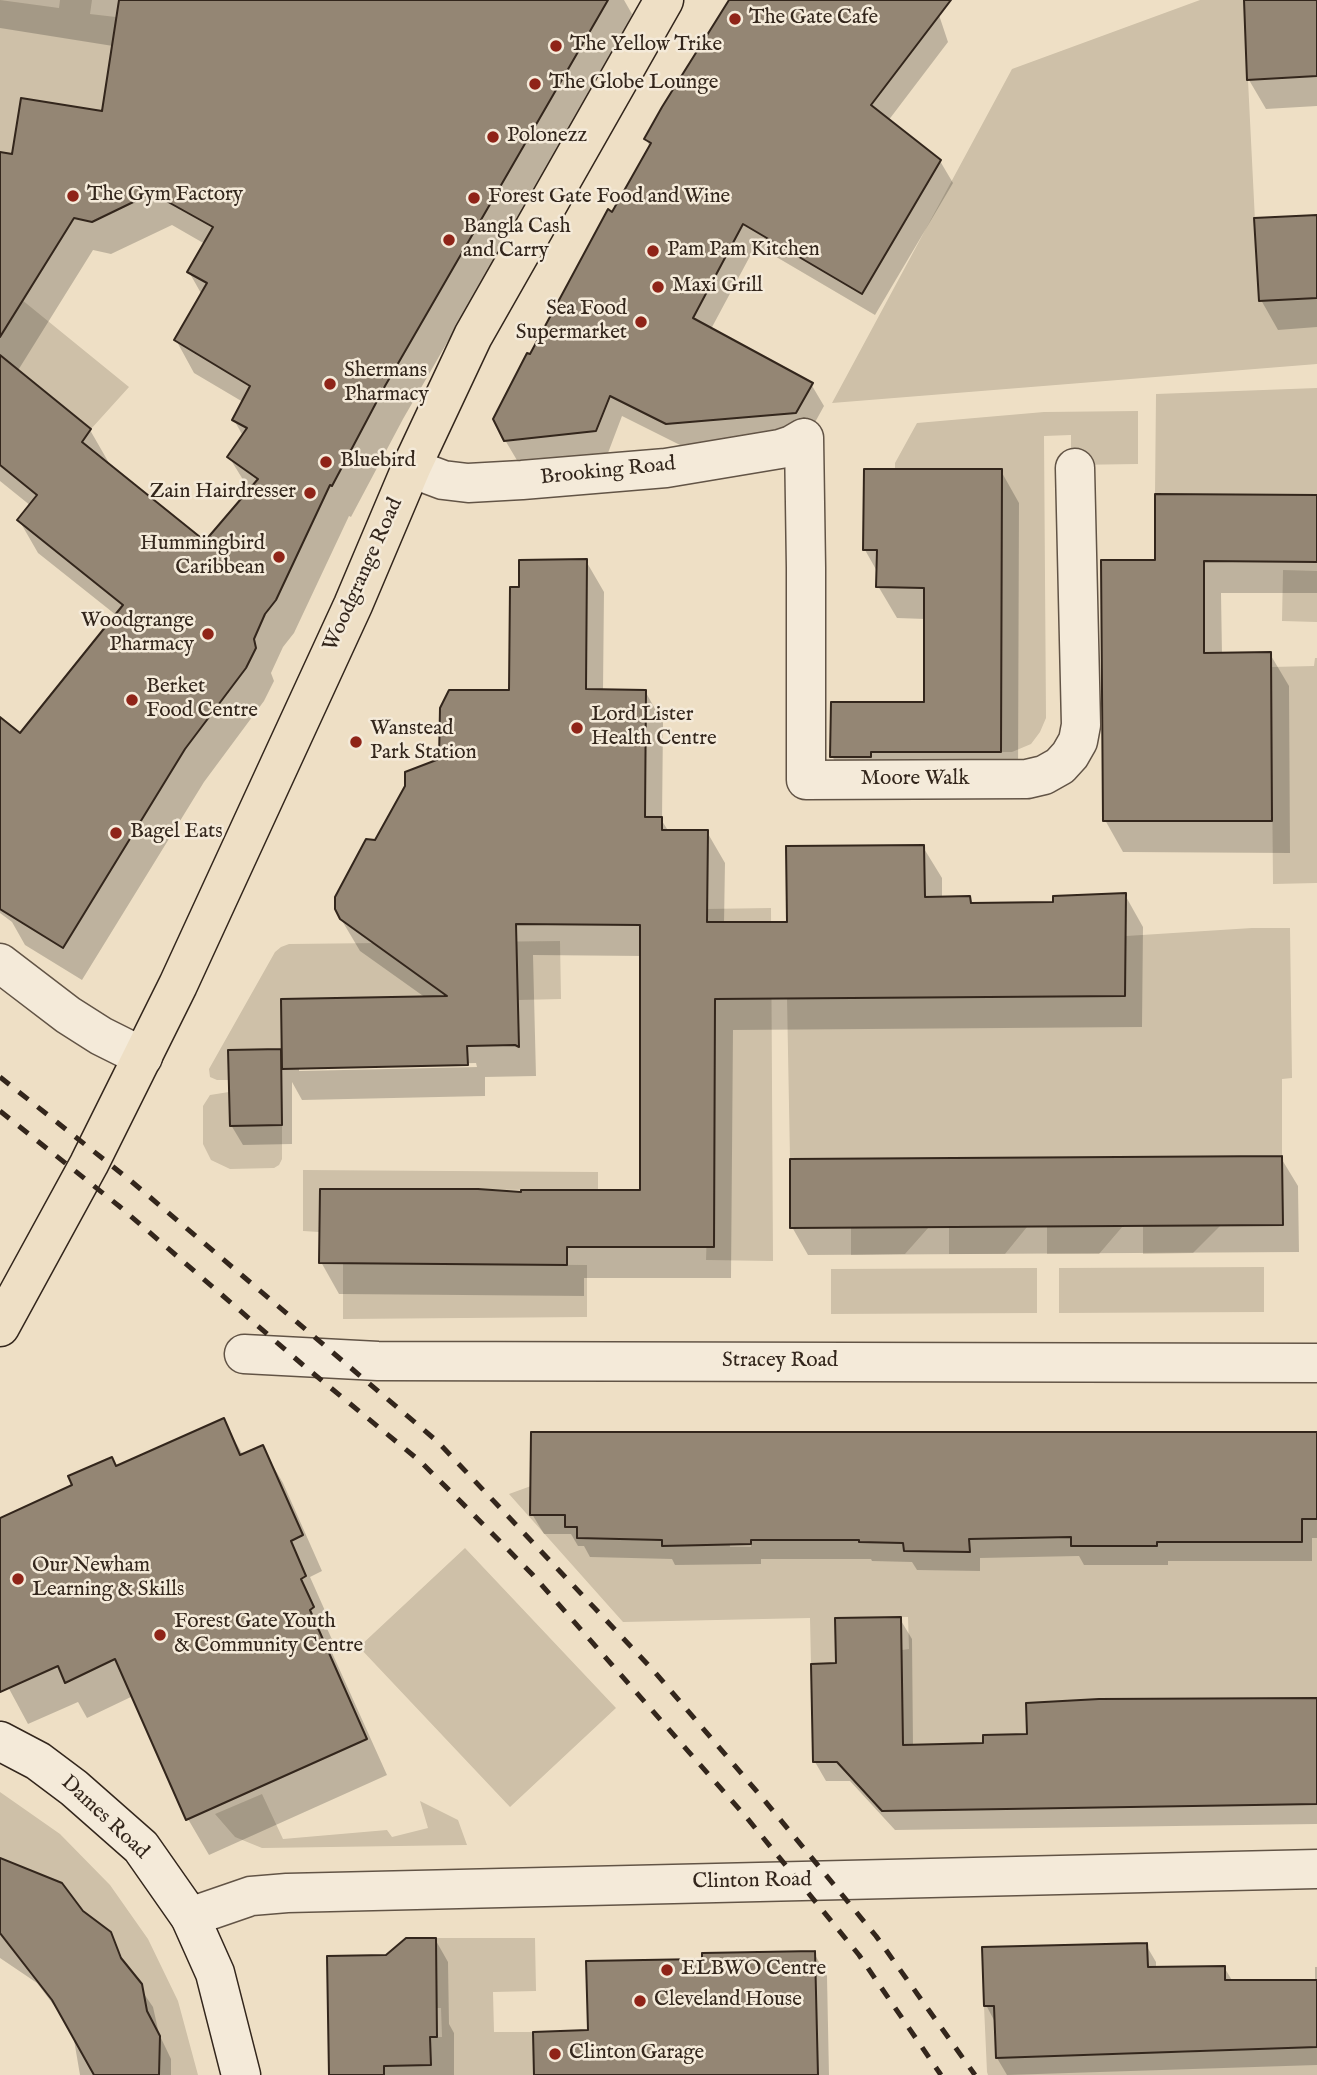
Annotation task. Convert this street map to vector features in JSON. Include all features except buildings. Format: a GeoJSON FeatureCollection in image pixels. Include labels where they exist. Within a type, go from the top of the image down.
{"type":"FeatureCollection","features":[{"type":"Feature","properties":{"kind":"main road","name":"Woodgrange Road"},"geometry":{"type":"LineString","coordinates":[[0,1326],[89,1164],[219,898],[353,605],[411,468],[473,336],[664,0]]}},
{"type":"Feature","properties":{"kind":"street","name":"Brooking Road"},"geometry":{"type":"LineString","coordinates":[[411,468],[443,480],[468,483],[522,480],[666,468],[780,449],[804,438]]}},
{"type":"Feature","properties":{"kind":"street","name":"Moore Walk"},"geometry":{"type":"LineString","coordinates":[[804,438],[806,780],[1027,779],[1044,775],[1060,766],[1070,755],[1078,741],[1081,725],[1075,468]]}},
{"type":"Feature","properties":{"kind":"street"},"geometry":{"type":"LineString","coordinates":[[0,963],[68,1015],[101,1036],[143,1057]]}},
{"type":"Feature","properties":{"kind":"street","name":"Stracey Road"},"geometry":{"type":"LineString","coordinates":[[244,1354],[378,1361],[1317,1363]]}},
{"type":"Feature","properties":{"kind":"street","name":"Dames Road"},"geometry":{"type":"LineString","coordinates":[[0,1741],[47,1767],[141,1847],[190,1917],[215,1973],[241,2075]]}},
{"type":"Feature","properties":{"kind":"street","name":"Clinton Road"},"geometry":{"type":"LineString","coordinates":[[190,1917],[251,1896],[287,1893],[1317,1869]]}},
{"type":"Feature","properties":{"kind":"shaded area"},"geometry":{"type":"Polygon","coordinates":[[[0,0],[59,8],[60,0],[92,0],[90,14],[116,17],[102,111],[21,98],[12,154],[0,152],[0,0]]]}},
{"type":"Feature","properties":{"kind":"shaded area"},"geometry":{"type":"Polygon","coordinates":[[[1200,0],[1244,0],[1259,301],[1317,298],[1317,364],[832,403],[1012,69],[1200,0]]]}},
{"type":"Feature","properties":{"kind":"shaded area"},"geometry":{"type":"Polygon","coordinates":[[[0,282],[129,387],[91,429],[0,355],[0,282]]]}},
{"type":"Feature","properties":{"kind":"shaded area"},"geometry":{"type":"Polygon","coordinates":[[[1317,388],[1317,495],[1155,494],[1156,394],[1317,388]]]}},
{"type":"Feature","properties":{"kind":"shaded area"},"geometry":{"type":"Polygon","coordinates":[[[1138,411],[1138,464],[1071,465],[1071,435],[1044,436],[1046,718],[1031,744],[1012,752],[1001,752],[1002,469],[895,492],[895,463],[917,423],[1044,412],[1138,411]]]}},
{"type":"Feature","properties":{"kind":"shaded area"},"geometry":{"type":"Polygon","coordinates":[[[1283,570],[1317,571],[1317,622],[1282,621],[1283,570]]]}},
{"type":"Feature","properties":{"kind":"shaded area"},"geometry":{"type":"Polygon","coordinates":[[[1315,658],[1317,883],[1273,884],[1271,667],[1314,666],[1315,658]]]}},
{"type":"Feature","properties":{"kind":"shaded area"},"geometry":{"type":"Polygon","coordinates":[[[771,908],[773,1261],[706,1260],[715,975],[733,922],[705,922],[704,909],[771,908]]]}},
{"type":"Feature","properties":{"kind":"shaded area"},"geometry":{"type":"Polygon","coordinates":[[[1290,928],[1292,1078],[1282,1079],[1282,1156],[790,1159],[787,998],[1125,996],[1126,936],[1290,928]]]}},
{"type":"Feature","properties":{"kind":"shaded area"},"geometry":{"type":"Polygon","coordinates":[[[560,941],[561,999],[518,1000],[517,973],[467,996],[281,999],[282,1049],[229,1050],[229,1080],[210,1077],[209,1069],[275,952],[281,947],[289,944],[560,941]]]}},
{"type":"Feature","properties":{"kind":"shaded area"},"geometry":{"type":"Polygon","coordinates":[[[229,1092],[230,1126],[282,1125],[282,1159],[279,1165],[274,1168],[230,1169],[211,1160],[203,1144],[203,1106],[210,1095],[229,1092]]]}},
{"type":"Feature","properties":{"kind":"shaded area"},"geometry":{"type":"Polygon","coordinates":[[[303,1170],[598,1172],[598,1231],[567,1190],[320,1189],[319,1232],[303,1231],[303,1170]]]}},
{"type":"Feature","properties":{"kind":"shaded area"},"geometry":{"type":"Polygon","coordinates":[[[1221,1225],[1193,1253],[1143,1254],[1143,1226],[1221,1225]]]}},
{"type":"Feature","properties":{"kind":"shaded area"},"geometry":{"type":"Polygon","coordinates":[[[1123,1226],[1099,1254],[1047,1254],[1047,1227],[1123,1226]]]}},
{"type":"Feature","properties":{"kind":"shaded area"},"geometry":{"type":"Polygon","coordinates":[[[929,1227],[905,1254],[851,1255],[851,1228],[929,1227]]]}},
{"type":"Feature","properties":{"kind":"shaded area"},"geometry":{"type":"Polygon","coordinates":[[[949,1227],[1027,1227],[1005,1254],[949,1254],[949,1227]]]}},
{"type":"Feature","properties":{"kind":"shaded area"},"geometry":{"type":"Polygon","coordinates":[[[343,1263],[587,1265],[587,1317],[343,1319],[343,1263]]]}},
{"type":"Feature","properties":{"kind":"shaded area"},"geometry":{"type":"Polygon","coordinates":[[[1264,1267],[1264,1312],[1059,1313],[1059,1268],[1264,1267]]]}},
{"type":"Feature","properties":{"kind":"shaded area"},"geometry":{"type":"Polygon","coordinates":[[[1037,1268],[1037,1313],[831,1314],[831,1269],[1037,1268]]]}},
{"type":"Feature","properties":{"kind":"shaded area"},"geometry":{"type":"Polygon","coordinates":[[[531,1486],[531,1515],[553,1515],[564,1492],[565,1527],[577,1527],[577,1538],[662,1532],[662,1545],[729,1519],[730,1547],[751,1547],[751,1521],[859,1538],[860,1542],[880,1542],[880,1493],[970,1551],[969,1539],[1028,1538],[1071,1492],[1072,1546],[1157,1546],[1157,1492],[1302,1493],[1317,1519],[1317,1697],[1307,1697],[1308,1746],[1219,1698],[1171,1699],[1172,1748],[1147,1699],[1099,1699],[1100,1749],[1053,1703],[1026,1703],[1027,1750],[1013,1734],[983,1735],[983,1743],[903,1745],[902,1650],[909,1649],[908,1617],[836,1618],[836,1663],[811,1664],[810,1618],[623,1622],[509,1494],[531,1486]]]}},
{"type":"Feature","properties":{"kind":"shaded area"},"geometry":{"type":"Polygon","coordinates":[[[465,1548],[616,1708],[510,1807],[359,1647],[465,1548]]]}},
{"type":"Feature","properties":{"kind":"shaded area"},"geometry":{"type":"Polygon","coordinates":[[[0,1792],[60,1834],[110,1885],[148,1939],[178,2001],[198,2075],[159,2075],[147,2011],[121,1958],[83,1910],[36,1873],[0,1858],[0,1792]]]}},
{"type":"Feature","properties":{"kind":"shaded area"},"geometry":{"type":"Polygon","coordinates":[[[262,1794],[283,1839],[387,1830],[392,1837],[428,1828],[420,1801],[458,1820],[467,1845],[262,1848],[235,1837],[215,1814],[262,1794]]]}},
{"type":"Feature","properties":{"kind":"shaded area"},"geometry":{"type":"Polygon","coordinates":[[[436,1938],[535,1938],[536,1991],[493,1992],[494,2032],[533,2032],[534,2075],[384,2075],[384,2066],[431,2065],[430,2037],[442,2037],[441,2008],[383,2008],[436,1985],[436,1938]]]}},
{"type":"Feature","properties":{"kind":"shaded area"},"geometry":{"type":"Polygon","coordinates":[[[1134,2001],[1170,2042],[1171,2053],[1317,2047],[1317,2075],[988,2075],[984,2006],[994,2006],[996,2058],[1056,2056],[1055,2003],[1076,2003],[1077,2056],[1135,2054],[1134,2001]]]}},
{"type":"Feature","properties":{"kind":"railway"},"geometry":{"type":"LineString","coordinates":[[0,1077],[131,1181],[438,1442],[653,1670],[765,1801],[876,1936],[975,2075]]}},
{"type":"Feature","properties":{"kind":"railway"},"geometry":{"type":"LineString","coordinates":[[0,1111],[119,1206],[303,1365],[421,1462],[532,1574],[747,1818],[859,1955],[941,2075]]}},
{"type":"Feature","properties":{"kind":"place","name":"The Gate Cafe"},"geometry":{"type":"Point","coordinates":[735,19]}},
{"type":"Feature","properties":{"kind":"place","name":"The Yellow Trike"},"geometry":{"type":"Point","coordinates":[556,46]}},
{"type":"Feature","properties":{"kind":"place","name":"The Globe Lounge"},"geometry":{"type":"Point","coordinates":[535,84]}},
{"type":"Feature","properties":{"kind":"place","name":"Polonezz"},"geometry":{"type":"Point","coordinates":[493,137]}},
{"type":"Feature","properties":{"kind":"place","name":"The Gym Factory"},"geometry":{"type":"Point","coordinates":[73,196]}},
{"type":"Feature","properties":{"kind":"place","name":"Forest Gate Food and Wine"},"geometry":{"type":"Point","coordinates":[474,198]}},
{"type":"Feature","properties":{"kind":"place","name":"Bangla Cash and Carry"},"geometry":{"type":"Point","coordinates":[449,240]}},
{"type":"Feature","properties":{"kind":"place","name":"Pam Pam Kitchen"},"geometry":{"type":"Point","coordinates":[653,251]}},
{"type":"Feature","properties":{"kind":"place","name":"Maxi Grill"},"geometry":{"type":"Point","coordinates":[658,287]}},
{"type":"Feature","properties":{"kind":"place","name":"Sea Food Supermarket"},"geometry":{"type":"Point","coordinates":[641,322]}},
{"type":"Feature","properties":{"kind":"place","name":"Shermans Pharmacy"},"geometry":{"type":"Point","coordinates":[330,384]}},
{"type":"Feature","properties":{"kind":"place","name":"Bluebird"},"geometry":{"type":"Point","coordinates":[326,462]}},
{"type":"Feature","properties":{"kind":"place","name":"Zain Hairdresser"},"geometry":{"type":"Point","coordinates":[310,493]}},
{"type":"Feature","properties":{"kind":"place","name":"Hummingbird Caribbean"},"geometry":{"type":"Point","coordinates":[279,557]}},
{"type":"Feature","properties":{"kind":"place","name":"Woodgrange Pharmacy"},"geometry":{"type":"Point","coordinates":[208,634]}},
{"type":"Feature","properties":{"kind":"place","name":"Berket Food Centre"},"geometry":{"type":"Point","coordinates":[132,700]}},
{"type":"Feature","properties":{"kind":"place","name":"Lord Lister Health Centre"},"geometry":{"type":"Point","coordinates":[577,728]}},
{"type":"Feature","properties":{"kind":"place","name":"Wanstead Park Station"},"geometry":{"type":"Point","coordinates":[356,742]}},
{"type":"Feature","properties":{"kind":"place","name":"Bagel Eats"},"geometry":{"type":"Point","coordinates":[116,833]}},
{"type":"Feature","properties":{"kind":"place","name":"Our Newham Learning & Skills"},"geometry":{"type":"Point","coordinates":[18,1579]}},
{"type":"Feature","properties":{"kind":"place","name":"Forest Gate Youth & Community Centre"},"geometry":{"type":"Point","coordinates":[160,1635]}},
{"type":"Feature","properties":{"kind":"place","name":"ELBWO Centre"},"geometry":{"type":"Point","coordinates":[667,1970]}},
{"type":"Feature","properties":{"kind":"place","name":"Cleveland House"},"geometry":{"type":"Point","coordinates":[640,2001]}},
{"type":"Feature","properties":{"kind":"place","name":"Clinton Garage"},"geometry":{"type":"Point","coordinates":[555,2054]}}]}
